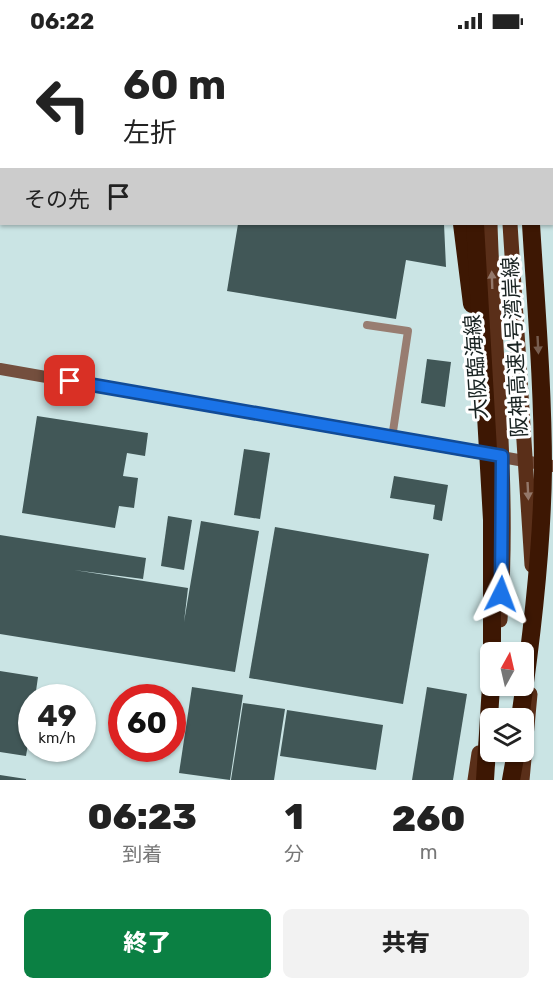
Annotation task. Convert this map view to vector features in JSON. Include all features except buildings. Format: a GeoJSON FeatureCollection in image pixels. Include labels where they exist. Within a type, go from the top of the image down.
{"type":"FeatureCollection","features":[{"type":"Feature","properties":{"kind":"highway"},"geometry":{"type":"LineString","coordinates":[[462,225],[486,412]]}},
{"type":"Feature","properties":{"kind":"highway","name":"阪神高速4号湾岸線"},"geometry":{"type":"LineString","coordinates":[[475,225],[492,520],[494,642]]}},
{"type":"Feature","properties":{"kind":"highway","name":"阪神高速4号湾岸線"},"geometry":{"type":"LineString","coordinates":[[521,708],[536,599],[543,446],[531,225]]}},
{"type":"Feature","properties":{"kind":"highway"},"geometry":{"type":"LineString","coordinates":[[537,316],[539,225]]}},
{"type":"Feature","properties":{"kind":"highway"},"geometry":{"type":"LineString","coordinates":[[485,780],[490,696]]}},
{"type":"Feature","properties":{"kind":"highway"},"geometry":{"type":"LineString","coordinates":[[511,780],[514,762]]}},
{"type":"Feature","properties":{"kind":"main road","name":"大阪臨海線"},"geometry":{"type":"LineString","coordinates":[[490,225],[502,456],[503,573],[495,642]]}},
{"type":"Feature","properties":{"kind":"main road","name":"大阪臨海線"},"geometry":{"type":"LineString","coordinates":[[510,225],[532,572],[530,714],[522,780]]}},
{"type":"Feature","properties":{"kind":"main road"},"geometry":{"type":"LineString","coordinates":[[475,780],[489,696]]}},
{"type":"Feature","properties":{"kind":"street"},"geometry":{"type":"LineString","coordinates":[[0,369],[553,466]]}},
{"type":"Feature","properties":{"kind":"lane"},"geometry":{"type":"LineString","coordinates":[[367,325],[408,331],[392,438]]}},
{"type":"Feature","properties":{"kind":"route"},"geometry":{"type":"LineString","coordinates":[[70,381],[468,452],[502,456],[503,573],[501,594]]}}]}
